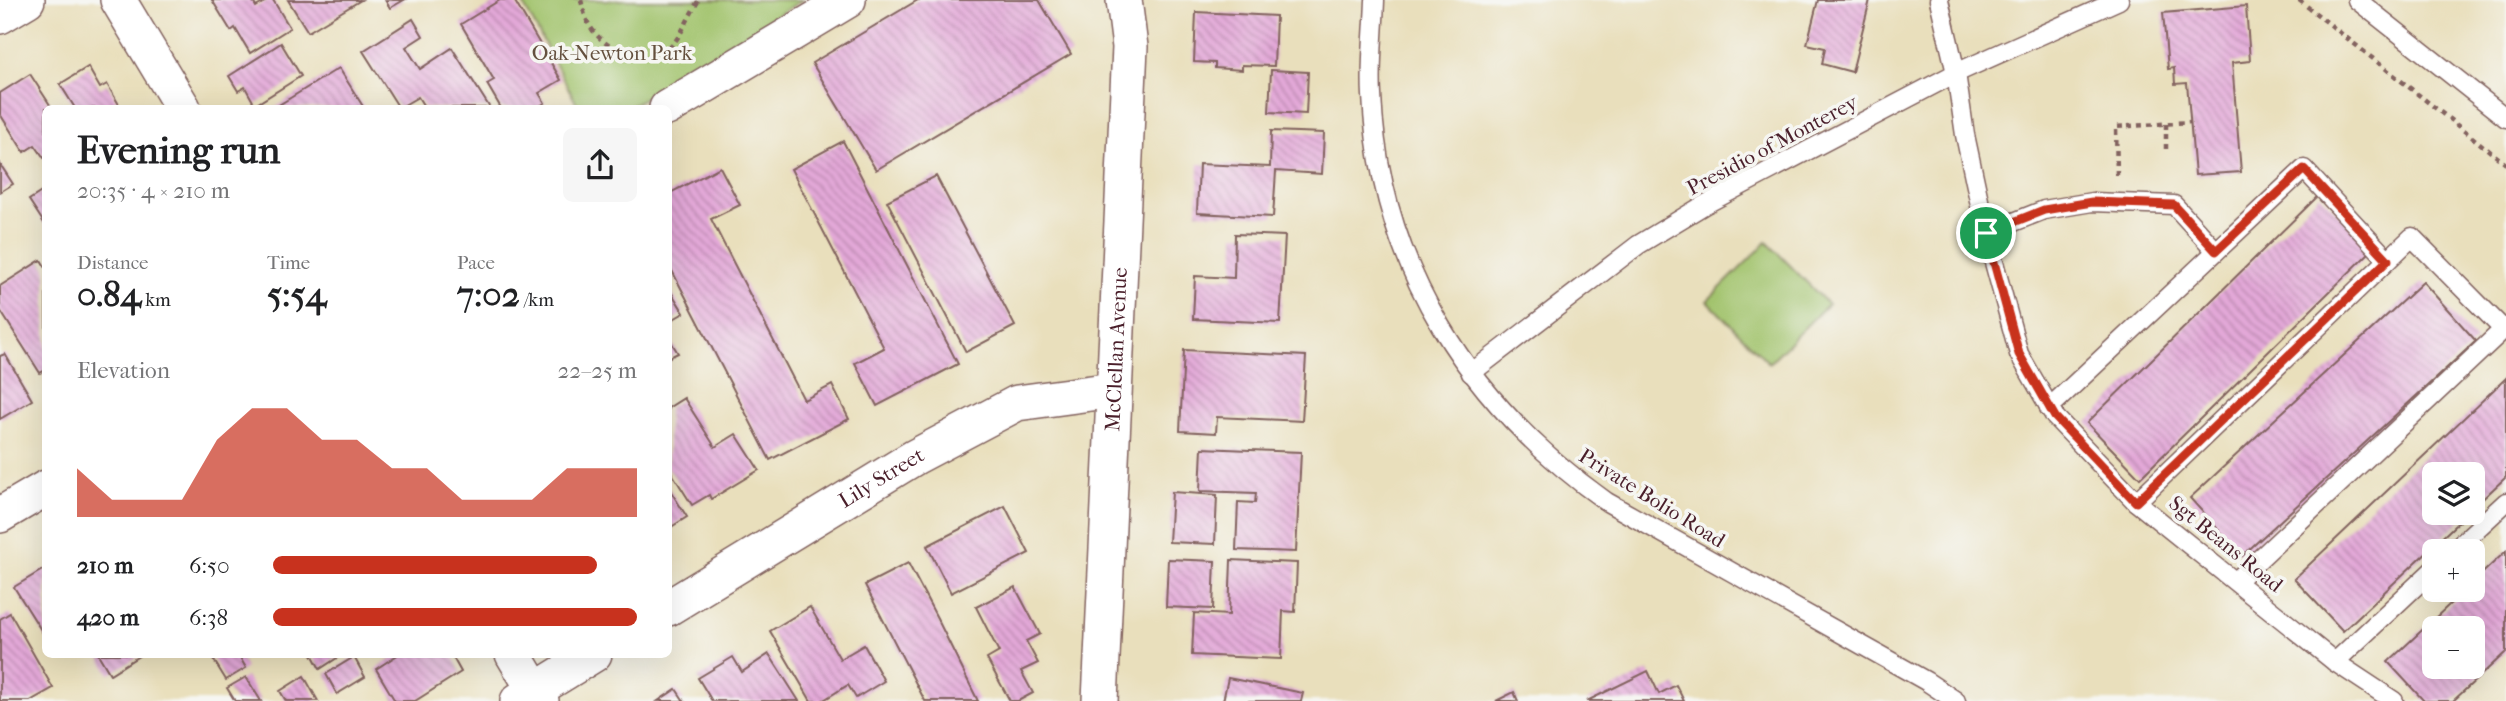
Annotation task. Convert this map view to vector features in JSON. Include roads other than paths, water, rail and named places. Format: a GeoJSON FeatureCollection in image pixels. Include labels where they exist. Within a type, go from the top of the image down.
{"type":"FeatureCollection","features":[{"type":"Feature","properties":{"kind":"street"},"geometry":{"type":"LineString","coordinates":[[0,16],[27,0]]}},
{"type":"Feature","properties":{"kind":"street"},"geometry":{"type":"LineString","coordinates":[[118,0],[181,105]]}},
{"type":"Feature","properties":{"kind":"street"},"geometry":{"type":"LineString","coordinates":[[672,105],[848,0]]}},
{"type":"Feature","properties":{"kind":"street","name":"McClellan Avenue"},"geometry":{"type":"LineString","coordinates":[[1100,701],[1130,47],[1124,0]]}},
{"type":"Feature","properties":{"kind":"street","name":"Lily Street"},"geometry":{"type":"LineString","coordinates":[[672,606],[915,457],[1017,403],[1113,390]]}},
{"type":"Feature","properties":{"kind":"street"},"geometry":{"type":"LineString","coordinates":[[0,515],[42,490]]}},
{"type":"Feature","properties":{"kind":"street"},"geometry":{"type":"LineString","coordinates":[[515,658],[531,698],[588,658]]}},
{"type":"Feature","properties":{"kind":"lane","name":"Private Bolio Road"},"geometry":{"type":"LineString","coordinates":[[1375,0],[1371,94],[1384,184],[1394,226],[1436,320],[1471,373],[1535,445],[1566,473],[1607,502],[1926,681],[1956,701]]}},
{"type":"Feature","properties":{"kind":"lane","name":"Sgt Beans Road"},"geometry":{"type":"LineString","coordinates":[[1939,0],[1956,73],[1965,135],[1986,233],[2019,354],[2049,408],[2136,502],[2335,662],[2393,701]]}},
{"type":"Feature","properties":{"kind":"lane","name":"Presidio of Monterey"},"geometry":{"type":"LineString","coordinates":[[1471,373],[1638,245],[1704,205],[1956,73],[2119,0]]}},
{"type":"Feature","properties":{"kind":"lane"},"geometry":{"type":"LineString","coordinates":[[2357,0],[2506,118]]}},
{"type":"Feature","properties":{"kind":"lane"},"geometry":{"type":"LineString","coordinates":[[2049,408],[2304,169],[2388,260]]}},
{"type":"Feature","properties":{"kind":"lane"},"geometry":{"type":"LineString","coordinates":[[1986,233],[2044,210],[2092,202],[2174,205],[2216,251]]}},
{"type":"Feature","properties":{"kind":"lane"},"geometry":{"type":"LineString","coordinates":[[2136,502],[2412,237],[2505,328],[2236,581]]}},
{"type":"Feature","properties":{"kind":"lane"},"geometry":{"type":"LineString","coordinates":[[2466,539],[2506,502]]}},
{"type":"Feature","properties":{"kind":"lane"},"geometry":{"type":"LineString","coordinates":[[2335,662],[2422,580]]}},
{"type":"Feature","properties":{"kind":"park label","name":"Oak-Newton Park"},"geometry":{"type":"Point","coordinates":[612,53]}}]}
